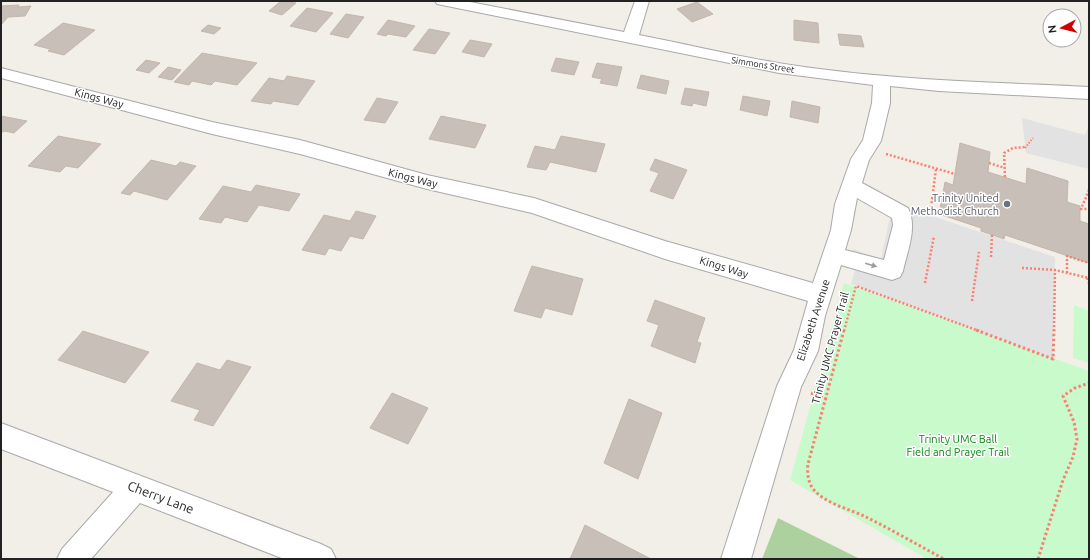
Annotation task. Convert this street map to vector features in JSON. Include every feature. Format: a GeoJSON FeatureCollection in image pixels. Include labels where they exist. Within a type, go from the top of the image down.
{"type":"FeatureCollection","features":[{"type":"Feature","properties":{"kind":"street","name":"Simmons Street"},"geometry":{"type":"LineString","coordinates":[[442,1],[779,68],[939,85],[1089,93]]}},
{"type":"Feature","properties":{"kind":"street"},"geometry":{"type":"LineString","coordinates":[[630,38],[642,1]]}},
{"type":"Feature","properties":{"kind":"street","name":"Kings Way"},"geometry":{"type":"LineString","coordinates":[[1,73],[212,128],[300,147],[427,182],[534,206],[665,250],[821,295]]}},
{"type":"Feature","properties":{"kind":"street","name":"Elizabeth Avenue"},"geometry":{"type":"LineString","coordinates":[[736,559],[789,386],[806,351],[814,316],[841,230],[845,204],[860,159],[872,141],[881,103],[882,80]]}},
{"type":"Feature","properties":{"kind":"street"},"geometry":{"type":"LineString","coordinates":[[834,255],[892,271],[904,225],[901,214],[851,186]]}},
{"type":"Feature","properties":{"kind":"street","name":"Cherry Lane"},"geometry":{"type":"LineString","coordinates":[[1,436],[321,559]]}},
{"type":"Feature","properties":{"kind":"street"},"geometry":{"type":"LineString","coordinates":[[72,559],[136,487]]}},
{"type":"Feature","properties":{"kind":"path"},"geometry":{"type":"LineString","coordinates":[[1005,177],[1004,153],[1013,148],[1025,148],[1033,138]]}},
{"type":"Feature","properties":{"kind":"path"},"geometry":{"type":"LineString","coordinates":[[867,148],[955,174]]}},
{"type":"Feature","properties":{"kind":"path"},"geometry":{"type":"LineString","coordinates":[[989,163],[1005,168]]}},
{"type":"Feature","properties":{"kind":"path"},"geometry":{"type":"LineString","coordinates":[[930,215],[936,169]]}},
{"type":"Feature","properties":{"kind":"path"},"geometry":{"type":"LineString","coordinates":[[1089,190],[1080,209],[1089,209]]}},
{"type":"Feature","properties":{"kind":"path"},"geometry":{"type":"LineString","coordinates":[[932,198],[942,201]]}},
{"type":"Feature","properties":{"kind":"path"},"geometry":{"type":"LineString","coordinates":[[991,257],[992,235]]}},
{"type":"Feature","properties":{"kind":"path"},"geometry":{"type":"LineString","coordinates":[[925,283],[934,236]]}},
{"type":"Feature","properties":{"kind":"path"},"geometry":{"type":"LineString","coordinates":[[972,301],[979,252]]}},
{"type":"Feature","properties":{"kind":"path"},"geometry":{"type":"LineString","coordinates":[[1067,273],[1067,256],[1089,263]]}},
{"type":"Feature","properties":{"kind":"path"},"geometry":{"type":"LineString","coordinates":[[1022,268],[1055,270],[1088,278],[1089,283]]}},
{"type":"Feature","properties":{"kind":"path","name":"Trinity UMC Prayer Trail"},"geometry":{"type":"LineString","coordinates":[[944,559],[867,517],[822,496],[816,492],[809,483],[806,471],[856,286],[1053,359],[1055,270]]}},
{"type":"Feature","properties":{"kind":"path"},"geometry":{"type":"LineString","coordinates":[[1038,559],[1063,480],[1073,457],[1077,439],[1074,422],[1063,396],[1068,391],[1089,383]]}},
{"type":"Feature","properties":{"kind":"green space","name":"Trinity UMC Ball Field and Prayer Trail"},"geometry":{"type":"Polygon","coordinates":[[[844,283],[1089,371],[1089,559],[927,559],[790,480],[844,283]]]}},
{"type":"Feature","properties":{"kind":"green space"},"geometry":{"type":"Polygon","coordinates":[[[1074,305],[1089,311],[1089,363],[1073,358],[1074,305]]]}},
{"type":"Feature","properties":{"kind":"green space"},"geometry":{"type":"Polygon","coordinates":[[[778,518],[860,559],[762,559],[778,518]]]}},
{"type":"Feature","properties":{"kind":"shaded area"},"geometry":{"type":"Polygon","coordinates":[[[1022,118],[1085,135],[1089,125],[1089,169],[1026,153],[1022,118]]]}},
{"type":"Feature","properties":{"kind":"shaded area"},"geometry":{"type":"Polygon","coordinates":[[[911,209],[1055,257],[1053,359],[851,284],[856,266],[849,264],[853,249],[881,259],[891,212],[911,209]]]}},
{"type":"Feature","properties":{"kind":"building"},"geometry":{"type":"Polygon","coordinates":[[[281,1],[296,3],[282,15],[269,11],[281,1]]]}},
{"type":"Feature","properties":{"kind":"building"},"geometry":{"type":"Polygon","coordinates":[[[697,2],[713,14],[692,22],[677,9],[697,2]]]}},
{"type":"Feature","properties":{"kind":"building"},"geometry":{"type":"Polygon","coordinates":[[[19,5],[18,7],[31,6],[25,16],[8,17],[1,25],[1,6],[19,5]]]}},
{"type":"Feature","properties":{"kind":"building"},"geometry":{"type":"Polygon","coordinates":[[[307,8],[333,13],[316,32],[290,26],[307,8]]]}},
{"type":"Feature","properties":{"kind":"building"},"geometry":{"type":"Polygon","coordinates":[[[346,14],[364,17],[348,38],[330,34],[346,14]]]}},
{"type":"Feature","properties":{"kind":"building"},"geometry":{"type":"Polygon","coordinates":[[[388,20],[415,26],[406,37],[377,34],[388,20]]]}},
{"type":"Feature","properties":{"kind":"building"},"geometry":{"type":"Polygon","coordinates":[[[794,20],[818,23],[819,43],[794,40],[794,20]]]}},
{"type":"Feature","properties":{"kind":"building"},"geometry":{"type":"Polygon","coordinates":[[[63,23],[95,30],[64,55],[48,51],[50,49],[34,45],[63,23]]]}},
{"type":"Feature","properties":{"kind":"building"},"geometry":{"type":"Polygon","coordinates":[[[208,25],[221,28],[214,34],[201,31],[208,25]]]}},
{"type":"Feature","properties":{"kind":"building"},"geometry":{"type":"Polygon","coordinates":[[[429,29],[450,33],[435,54],[413,50],[429,29]]]}},
{"type":"Feature","properties":{"kind":"building"},"geometry":{"type":"Polygon","coordinates":[[[838,34],[861,36],[864,47],[840,45],[838,34]]]}},
{"type":"Feature","properties":{"kind":"building"},"geometry":{"type":"Polygon","coordinates":[[[470,40],[492,44],[484,57],[462,52],[470,40]]]}},
{"type":"Feature","properties":{"kind":"building"},"geometry":{"type":"Polygon","coordinates":[[[202,53],[257,63],[237,85],[215,81],[211,85],[192,81],[189,85],[174,82],[202,53]]]}},
{"type":"Feature","properties":{"kind":"building"},"geometry":{"type":"Polygon","coordinates":[[[556,58],[579,62],[574,75],[551,71],[556,58]]]}},
{"type":"Feature","properties":{"kind":"building"},"geometry":{"type":"Polygon","coordinates":[[[146,60],[160,63],[149,73],[136,70],[146,60]]]}},
{"type":"Feature","properties":{"kind":"building"},"geometry":{"type":"Polygon","coordinates":[[[597,63],[622,67],[617,86],[600,83],[602,79],[592,77],[597,63]]]}},
{"type":"Feature","properties":{"kind":"building"},"geometry":{"type":"Polygon","coordinates":[[[168,67],[181,70],[172,80],[158,77],[168,67]]]}},
{"type":"Feature","properties":{"kind":"building"},"geometry":{"type":"Polygon","coordinates":[[[641,75],[669,81],[666,94],[637,88],[641,75]]]}},
{"type":"Feature","properties":{"kind":"building"},"geometry":{"type":"Polygon","coordinates":[[[287,76],[315,81],[298,105],[273,101],[271,104],[251,101],[269,78],[284,81],[287,76]]]}},
{"type":"Feature","properties":{"kind":"building"},"geometry":{"type":"Polygon","coordinates":[[[685,88],[709,92],[706,106],[693,103],[692,106],[681,104],[685,88]]]}},
{"type":"Feature","properties":{"kind":"building"},"geometry":{"type":"Polygon","coordinates":[[[743,96],[770,101],[767,116],[740,110],[743,96]]]}},
{"type":"Feature","properties":{"kind":"building"},"geometry":{"type":"Polygon","coordinates":[[[377,98],[398,102],[385,123],[364,120],[377,98]]]}},
{"type":"Feature","properties":{"kind":"building"},"geometry":{"type":"Polygon","coordinates":[[[792,101],[820,107],[818,123],[790,117],[792,101]]]}},
{"type":"Feature","properties":{"kind":"building"},"geometry":{"type":"Polygon","coordinates":[[[1,116],[27,121],[14,133],[4,131],[1,133],[1,116]]]}},
{"type":"Feature","properties":{"kind":"building"},"geometry":{"type":"Polygon","coordinates":[[[441,116],[486,125],[475,148],[429,139],[441,116]]]}},
{"type":"Feature","properties":{"kind":"building"},"geometry":{"type":"Polygon","coordinates":[[[58,136],[101,144],[78,168],[66,166],[60,172],[28,166],[58,136]]]}},
{"type":"Feature","properties":{"kind":"building"},"geometry":{"type":"Polygon","coordinates":[[[561,136],[605,144],[596,172],[550,162],[546,170],[527,167],[535,146],[555,150],[561,136]]]}},
{"type":"Feature","properties":{"kind":"building","name":"Trinity United Methodist Church"},"geometry":{"type":"Polygon","coordinates":[[[960,143],[990,152],[988,172],[1026,184],[1027,168],[1068,181],[1067,202],[1080,206],[1080,221],[1089,224],[1089,263],[1005,235],[1004,239],[981,231],[981,228],[939,214],[945,182],[953,185],[960,143]]]}},
{"type":"Feature","properties":{"kind":"building"},"geometry":{"type":"Polygon","coordinates":[[[655,159],[687,170],[673,199],[650,191],[659,173],[650,170],[655,159]]]}},
{"type":"Feature","properties":{"kind":"building"},"geometry":{"type":"Polygon","coordinates":[[[151,160],[176,166],[180,162],[196,166],[167,200],[134,191],[130,195],[121,193],[151,160]]]}},
{"type":"Feature","properties":{"kind":"building"},"geometry":{"type":"Polygon","coordinates":[[[256,185],[300,194],[289,211],[259,205],[247,222],[225,217],[221,223],[199,219],[223,186],[251,192],[256,185]]]}},
{"type":"Feature","properties":{"kind":"building"},"geometry":{"type":"Polygon","coordinates":[[[356,211],[376,216],[363,239],[350,236],[341,251],[329,248],[325,255],[302,250],[324,215],[350,221],[356,211]]]}},
{"type":"Feature","properties":{"kind":"building"},"geometry":{"type":"Polygon","coordinates":[[[532,266],[583,279],[572,315],[545,308],[541,318],[514,311],[532,266]]]}},
{"type":"Feature","properties":{"kind":"building"},"geometry":{"type":"Polygon","coordinates":[[[655,300],[705,318],[697,342],[701,343],[695,363],[651,346],[659,325],[647,321],[655,300]]]}},
{"type":"Feature","properties":{"kind":"building"},"geometry":{"type":"Polygon","coordinates":[[[83,331],[149,352],[125,383],[58,360],[83,331]]]}},
{"type":"Feature","properties":{"kind":"building"},"geometry":{"type":"Polygon","coordinates":[[[227,360],[251,367],[213,426],[194,420],[200,410],[171,401],[197,363],[220,370],[227,360]]]}},
{"type":"Feature","properties":{"kind":"building"},"geometry":{"type":"Polygon","coordinates":[[[392,393],[428,408],[408,444],[370,428],[392,393]]]}},
{"type":"Feature","properties":{"kind":"building"},"geometry":{"type":"Polygon","coordinates":[[[629,399],[662,413],[638,479],[604,463],[629,399]]]}},
{"type":"Feature","properties":{"kind":"building"},"geometry":{"type":"Polygon","coordinates":[[[585,525],[651,559],[570,559],[585,525]]]}},
{"type":"Feature","properties":{"kind":"place","name":"Trinity United Methodist Church"},"geometry":{"type":"Point","coordinates":[1007,204]}}]}
